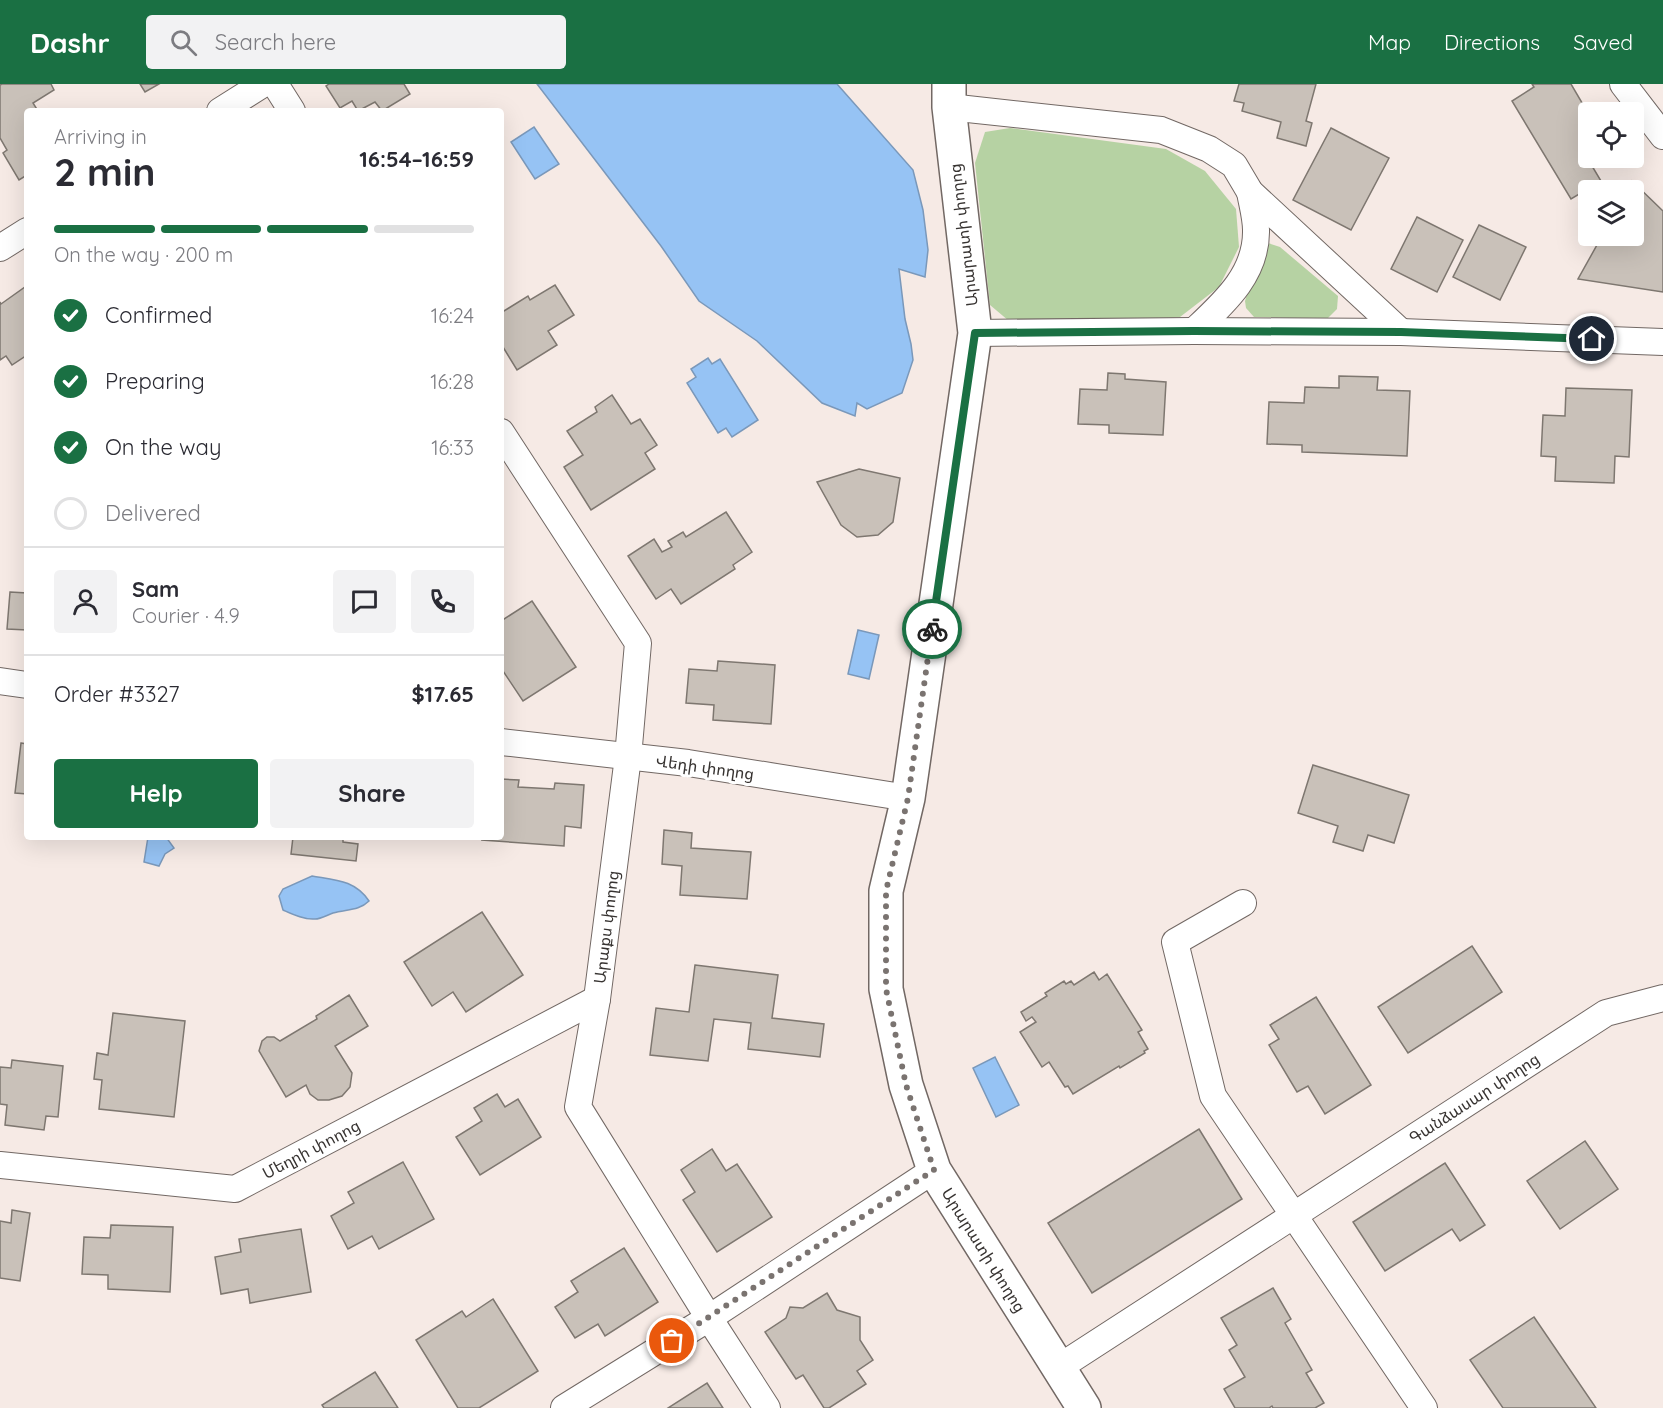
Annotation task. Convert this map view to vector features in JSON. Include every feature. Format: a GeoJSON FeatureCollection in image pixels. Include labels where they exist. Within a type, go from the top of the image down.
{"type":"FeatureCollection","features":[{"type":"Feature","properties":{"kind":"street"},"geometry":{"type":"LineString","coordinates":[[225,108],[263,84]]}},
{"type":"Feature","properties":{"kind":"street"},"geometry":{"type":"LineString","coordinates":[[274,84],[290,108]]}},
{"type":"Feature","properties":{"kind":"street"},"geometry":{"type":"LineString","coordinates":[[1623,84],[1663,136]]}},
{"type":"Feature","properties":{"kind":"street"},"geometry":{"type":"LineString","coordinates":[[949,96],[1161,130],[1209,149],[1234,165],[1250,192],[1401,332]]}},
{"type":"Feature","properties":{"kind":"street","name":"Արարատի փողոց"},"geometry":{"type":"LineString","coordinates":[[949,96],[975,333],[908,798],[886,891],[886,989],[906,1085],[934,1170],[1084,1408]]}},
{"type":"Feature","properties":{"kind":"street"},"geometry":{"type":"LineString","coordinates":[[1194,331],[1228,299],[1251,263],[1256,230],[1250,192]]}},
{"type":"Feature","properties":{"kind":"street"},"geometry":{"type":"LineString","coordinates":[[0,248],[24,233]]}},
{"type":"Feature","properties":{"kind":"street"},"geometry":{"type":"LineString","coordinates":[[975,333],[1401,332],[1663,342]]}},
{"type":"Feature","properties":{"kind":"street","name":"Արաքս փողոց"},"geometry":{"type":"LineString","coordinates":[[504,437],[638,643],[628,757],[597,999],[578,1107],[767,1408]]}},
{"type":"Feature","properties":{"kind":"street"},"geometry":{"type":"LineString","coordinates":[[0,681],[24,685]]}},
{"type":"Feature","properties":{"kind":"street","name":"Վեդի փողոց"},"geometry":{"type":"LineString","coordinates":[[504,742],[688,763],[908,798]]}},
{"type":"Feature","properties":{"kind":"street"},"geometry":{"type":"LineString","coordinates":[[1243,903],[1175,942],[1213,1096],[1424,1408]]}},
{"type":"Feature","properties":{"kind":"street","name":"Գանձասար փողոց"},"geometry":{"type":"LineString","coordinates":[[1058,1368],[1606,1012],[1663,998]]}},
{"type":"Feature","properties":{"kind":"street","name":"Մեղրի փողոց"},"geometry":{"type":"LineString","coordinates":[[0,1165],[235,1189],[597,999]]}},
{"type":"Feature","properties":{"kind":"street"},"geometry":{"type":"LineString","coordinates":[[564,1408],[709,1318],[934,1170]]}},
{"type":"Feature","properties":{"kind":"green space"},"geometry":{"type":"Polygon","coordinates":[[[1010,128],[1166,149],[1205,171],[1236,209],[1239,247],[1219,287],[1180,317],[1139,322],[1009,321],[990,305],[975,163],[985,132],[1010,128]]]}},
{"type":"Feature","properties":{"kind":"green space"},"geometry":{"type":"Polygon","coordinates":[[[1268,243],[1280,247],[1338,296],[1337,309],[1327,319],[1254,317],[1246,308],[1245,301],[1259,254],[1268,243]]]}},
{"type":"Feature","properties":{"kind":"water"},"geometry":{"type":"Polygon","coordinates":[[[537,84],[837,84],[913,170],[923,210],[928,250],[925,277],[899,269],[913,360],[902,393],[867,409],[857,403],[855,416],[822,403],[757,341],[699,301],[661,246],[537,84]]]}},
{"type":"Feature","properties":{"kind":"water"},"geometry":{"type":"Polygon","coordinates":[[[534,127],[559,164],[535,179],[511,142],[534,127]]]}},
{"type":"Feature","properties":{"kind":"water"},"geometry":{"type":"Polygon","coordinates":[[[708,358],[712,364],[720,359],[758,420],[732,437],[726,428],[718,433],[687,383],[696,377],[691,369],[708,358]]]}},
{"type":"Feature","properties":{"kind":"water"},"geometry":{"type":"Polygon","coordinates":[[[858,630],[879,635],[869,679],[848,674],[858,630]]]}},
{"type":"Feature","properties":{"kind":"water"},"geometry":{"type":"Polygon","coordinates":[[[148,840],[168,840],[174,848],[165,854],[159,866],[144,862],[148,840]]]}},
{"type":"Feature","properties":{"kind":"water"},"geometry":{"type":"Polygon","coordinates":[[[312,876],[351,885],[369,901],[357,908],[317,919],[302,918],[283,910],[279,896],[283,889],[312,876]]]}},
{"type":"Feature","properties":{"kind":"water"},"geometry":{"type":"Polygon","coordinates":[[[995,1057],[1019,1105],[996,1117],[973,1068],[995,1057]]]}},
{"type":"Feature","properties":{"kind":"building"},"geometry":{"type":"Polygon","coordinates":[[[51,84],[54,90],[33,103],[36,108],[24,108],[24,177],[19,180],[3,153],[7,150],[0,138],[0,85],[51,84]]]}},
{"type":"Feature","properties":{"kind":"building"},"geometry":{"type":"Polygon","coordinates":[[[140,84],[159,84],[145,92],[140,84]]]}},
{"type":"Feature","properties":{"kind":"building"},"geometry":{"type":"Polygon","coordinates":[[[329,84],[404,84],[410,94],[387,108],[380,108],[375,102],[364,108],[356,108],[352,101],[340,108],[326,86],[329,84]]]}},
{"type":"Feature","properties":{"kind":"building"},"geometry":{"type":"Polygon","coordinates":[[[1239,84],[1316,84],[1306,121],[1312,123],[1306,146],[1277,138],[1281,122],[1242,111],[1244,103],[1234,101],[1239,84]]]}},
{"type":"Feature","properties":{"kind":"building"},"geometry":{"type":"Polygon","coordinates":[[[1532,84],[1571,84],[1582,102],[1578,102],[1578,168],[1593,168],[1600,180],[1578,180],[1578,195],[1571,199],[1512,101],[1534,87],[1532,84]]]}},
{"type":"Feature","properties":{"kind":"building"},"geometry":{"type":"Polygon","coordinates":[[[1331,128],[1389,158],[1351,230],[1293,200],[1331,128]]]}},
{"type":"Feature","properties":{"kind":"building"},"geometry":{"type":"Polygon","coordinates":[[[1644,193],[1663,211],[1663,292],[1578,279],[1596,246],[1644,246],[1644,193]]]}},
{"type":"Feature","properties":{"kind":"building"},"geometry":{"type":"Polygon","coordinates":[[[1417,217],[1463,240],[1437,292],[1391,269],[1417,217]]]}},
{"type":"Feature","properties":{"kind":"building"},"geometry":{"type":"Polygon","coordinates":[[[1479,225],[1526,247],[1500,300],[1453,277],[1479,225]]]}},
{"type":"Feature","properties":{"kind":"building"},"geometry":{"type":"Polygon","coordinates":[[[555,285],[574,315],[548,331],[557,345],[517,370],[504,349],[504,311],[528,296],[530,300],[555,285]]]}},
{"type":"Feature","properties":{"kind":"building"},"geometry":{"type":"Polygon","coordinates":[[[24,288],[24,357],[12,365],[6,356],[0,360],[0,302],[1,304],[24,288]]]}},
{"type":"Feature","properties":{"kind":"building"},"geometry":{"type":"Polygon","coordinates":[[[1108,373],[1125,374],[1125,379],[1166,382],[1163,435],[1109,433],[1109,425],[1078,424],[1080,389],[1107,390],[1108,373]]]}},
{"type":"Feature","properties":{"kind":"building"},"geometry":{"type":"Polygon","coordinates":[[[1339,376],[1378,377],[1377,390],[1410,391],[1407,456],[1302,452],[1302,445],[1267,444],[1269,402],[1304,403],[1305,387],[1339,388],[1339,376]]]}},
{"type":"Feature","properties":{"kind":"building"},"geometry":{"type":"Polygon","coordinates":[[[1566,388],[1632,390],[1629,457],[1615,456],[1614,483],[1555,481],[1556,457],[1541,456],[1543,415],[1565,416],[1566,388]]]}},
{"type":"Feature","properties":{"kind":"building"},"geometry":{"type":"Polygon","coordinates":[[[612,395],[631,424],[640,419],[657,445],[645,453],[655,469],[591,510],[564,467],[583,455],[567,431],[597,412],[595,407],[612,395]]]}},
{"type":"Feature","properties":{"kind":"building"},"geometry":{"type":"Polygon","coordinates":[[[859,469],[900,478],[893,522],[878,535],[857,537],[841,525],[817,482],[859,469]]]}},
{"type":"Feature","properties":{"kind":"building"},"geometry":{"type":"Polygon","coordinates":[[[726,512],[752,552],[733,565],[735,569],[681,604],[671,589],[656,599],[628,556],[654,539],[662,552],[672,547],[668,541],[683,532],[686,537],[726,512]]]}},
{"type":"Feature","properties":{"kind":"building"},"geometry":{"type":"Polygon","coordinates":[[[10,592],[24,593],[24,630],[7,629],[10,592]]]}},
{"type":"Feature","properties":{"kind":"building"},"geometry":{"type":"Polygon","coordinates":[[[532,601],[576,667],[523,701],[504,672],[504,619],[532,601]]]}},
{"type":"Feature","properties":{"kind":"building"},"geometry":{"type":"Polygon","coordinates":[[[718,661],[775,665],[771,724],[713,720],[714,705],[686,703],[689,669],[717,671],[718,661]]]}},
{"type":"Feature","properties":{"kind":"building"},"geometry":{"type":"Polygon","coordinates":[[[21,743],[24,744],[24,794],[15,793],[21,743]]]}},
{"type":"Feature","properties":{"kind":"building"},"geometry":{"type":"Polygon","coordinates":[[[1313,765],[1409,795],[1394,843],[1368,835],[1363,851],[1333,842],[1338,826],[1298,813],[1313,765]]]}},
{"type":"Feature","properties":{"kind":"building"},"geometry":{"type":"Polygon","coordinates":[[[504,779],[519,780],[518,787],[554,789],[555,783],[584,785],[581,828],[565,826],[564,846],[482,840],[504,840],[504,779]]]}},
{"type":"Feature","properties":{"kind":"building"},"geometry":{"type":"Polygon","coordinates":[[[664,830],[692,833],[691,848],[751,852],[747,899],[680,895],[682,866],[662,864],[664,830]]]}},
{"type":"Feature","properties":{"kind":"building"},"geometry":{"type":"Polygon","coordinates":[[[293,840],[343,840],[343,842],[358,844],[356,861],[291,854],[293,840]]]}},
{"type":"Feature","properties":{"kind":"building"},"geometry":{"type":"Polygon","coordinates":[[[482,912],[523,975],[466,1012],[453,992],[432,1006],[404,962],[482,912]]]}},
{"type":"Feature","properties":{"kind":"building"},"geometry":{"type":"Polygon","coordinates":[[[1472,946],[1502,992],[1408,1053],[1378,1007],[1472,946]]]}},
{"type":"Feature","properties":{"kind":"building"},"geometry":{"type":"Polygon","coordinates":[[[695,965],[778,975],[772,1018],[824,1024],[820,1057],[748,1049],[751,1023],[714,1019],[708,1061],[650,1055],[656,1008],[689,1012],[695,965]]]}},
{"type":"Feature","properties":{"kind":"building"},"geometry":{"type":"Polygon","coordinates":[[[1094,972],[1099,980],[1107,974],[1142,1030],[1138,1032],[1148,1049],[1120,1068],[1119,1066],[1073,1094],[1068,1086],[1065,1087],[1049,1062],[1042,1067],[1020,1032],[1036,1022],[1032,1017],[1026,1021],[1021,1012],[1047,996],[1045,993],[1064,981],[1066,984],[1071,981],[1074,985],[1094,972]]]}},
{"type":"Feature","properties":{"kind":"building"},"geometry":{"type":"Polygon","coordinates":[[[349,995],[368,1026],[335,1046],[352,1073],[350,1087],[342,1096],[329,1100],[318,1100],[310,1094],[306,1085],[286,1097],[259,1051],[262,1041],[267,1037],[274,1037],[280,1041],[317,1019],[316,1016],[349,995]]]}},
{"type":"Feature","properties":{"kind":"building"},"geometry":{"type":"Polygon","coordinates":[[[1316,997],[1371,1085],[1325,1114],[1308,1086],[1297,1092],[1269,1045],[1279,1039],[1270,1025],[1316,997]]]}},
{"type":"Feature","properties":{"kind":"building"},"geometry":{"type":"Polygon","coordinates":[[[113,1013],[185,1021],[174,1117],[99,1109],[102,1080],[94,1079],[97,1053],[108,1055],[113,1013]]]}},
{"type":"Feature","properties":{"kind":"building"},"geometry":{"type":"Polygon","coordinates":[[[12,1060],[63,1066],[58,1117],[46,1116],[44,1130],[5,1125],[7,1105],[0,1104],[0,1067],[11,1068],[12,1060]]]}},
{"type":"Feature","properties":{"kind":"building"},"geometry":{"type":"Polygon","coordinates":[[[497,1094],[505,1107],[518,1099],[541,1137],[480,1175],[456,1137],[482,1121],[474,1108],[497,1094]]]}},
{"type":"Feature","properties":{"kind":"building"},"geometry":{"type":"Polygon","coordinates":[[[1199,1129],[1242,1199],[1092,1293],[1048,1223],[1199,1129]]]}},
{"type":"Feature","properties":{"kind":"building"},"geometry":{"type":"Polygon","coordinates":[[[1585,1141],[1618,1189],[1560,1229],[1527,1181],[1585,1141]]]}},
{"type":"Feature","properties":{"kind":"building"},"geometry":{"type":"Polygon","coordinates":[[[712,1149],[726,1171],[737,1164],[772,1217],[717,1252],[683,1200],[695,1192],[681,1170],[712,1149]]]}},
{"type":"Feature","properties":{"kind":"building"},"geometry":{"type":"Polygon","coordinates":[[[403,1162],[434,1219],[379,1249],[372,1236],[348,1249],[331,1216],[354,1203],[348,1192],[403,1162]]]}},
{"type":"Feature","properties":{"kind":"building"},"geometry":{"type":"Polygon","coordinates":[[[1445,1163],[1485,1225],[1460,1241],[1452,1229],[1385,1271],[1353,1222],[1445,1163]]]}},
{"type":"Feature","properties":{"kind":"building"},"geometry":{"type":"Polygon","coordinates":[[[12,1210],[30,1213],[20,1281],[0,1278],[0,1221],[11,1223],[12,1210]]]}},
{"type":"Feature","properties":{"kind":"building"},"geometry":{"type":"Polygon","coordinates":[[[111,1225],[173,1227],[170,1292],[108,1289],[108,1275],[82,1274],[84,1237],[110,1238],[111,1225]]]}},
{"type":"Feature","properties":{"kind":"building"},"geometry":{"type":"Polygon","coordinates":[[[301,1229],[311,1292],[250,1303],[248,1289],[221,1294],[215,1257],[241,1252],[239,1239],[301,1229]]]}},
{"type":"Feature","properties":{"kind":"building"},"geometry":{"type":"Polygon","coordinates":[[[624,1248],[658,1302],[605,1336],[598,1324],[575,1338],[555,1307],[578,1292],[571,1281],[624,1248]]]}},
{"type":"Feature","properties":{"kind":"building"},"geometry":{"type":"Polygon","coordinates":[[[1273,1288],[1291,1319],[1285,1323],[1312,1370],[1306,1373],[1324,1403],[1315,1408],[1273,1408],[1272,1406],[1269,1408],[1235,1408],[1224,1389],[1245,1377],[1229,1350],[1237,1345],[1221,1318],[1273,1288]]]}},
{"type":"Feature","properties":{"kind":"building"},"geometry":{"type":"Polygon","coordinates":[[[827,1293],[837,1310],[860,1317],[860,1340],[873,1360],[857,1371],[866,1384],[829,1408],[824,1408],[803,1375],[796,1379],[765,1332],[786,1318],[790,1307],[803,1308],[827,1293]]]}},
{"type":"Feature","properties":{"kind":"building"},"geometry":{"type":"Polygon","coordinates":[[[493,1299],[538,1371],[479,1408],[458,1408],[416,1340],[462,1311],[466,1317],[493,1299]]]}},
{"type":"Feature","properties":{"kind":"building"},"geometry":{"type":"Polygon","coordinates":[[[1534,1317],[1596,1408],[1503,1408],[1470,1360],[1534,1317]]]}},
{"type":"Feature","properties":{"kind":"building"},"geometry":{"type":"Polygon","coordinates":[[[375,1372],[398,1408],[324,1408],[322,1405],[375,1372]]]}},
{"type":"Feature","properties":{"kind":"building"},"geometry":{"type":"Polygon","coordinates":[[[707,1383],[723,1408],[668,1408],[707,1383]]]}},
{"type":"Feature","properties":{"kind":"way so far"},"geometry":{"type":"LineString","coordinates":[[672,1341],[934,1170],[906,1085],[886,989],[886,891],[908,798],[932,629]]}},
{"type":"Feature","properties":{"kind":"route"},"geometry":{"type":"LineString","coordinates":[[932,629],[975,333],[1401,332],[1592,339]]}}]}
